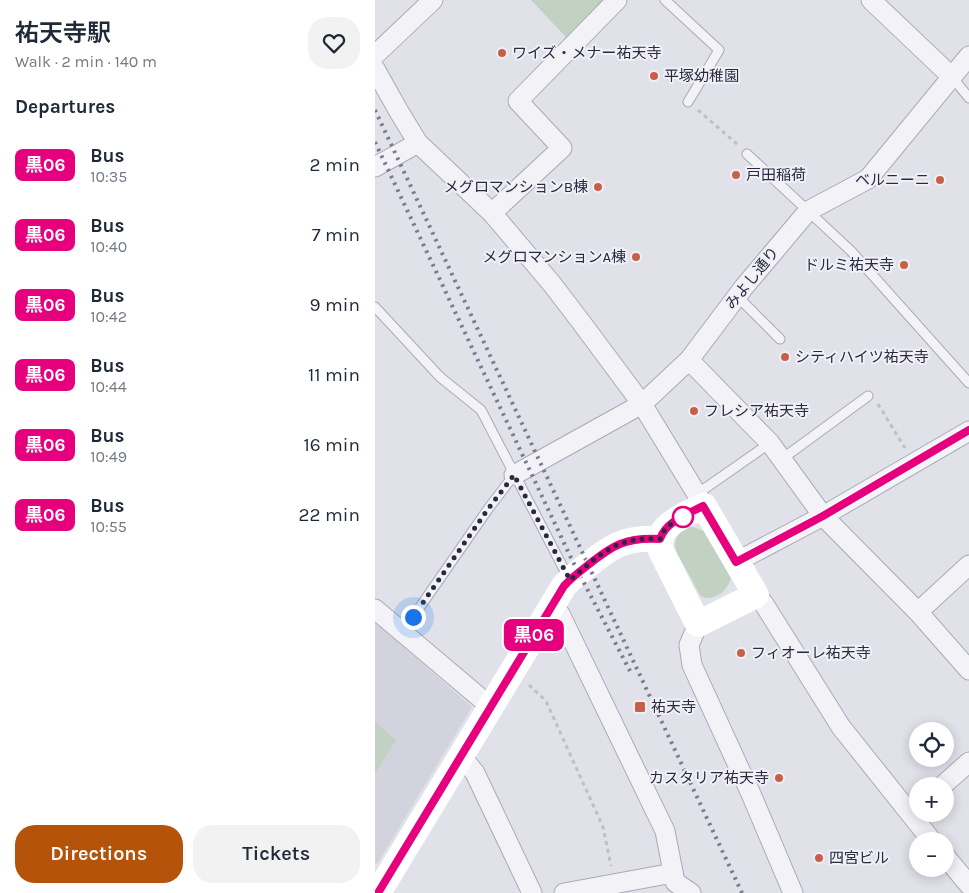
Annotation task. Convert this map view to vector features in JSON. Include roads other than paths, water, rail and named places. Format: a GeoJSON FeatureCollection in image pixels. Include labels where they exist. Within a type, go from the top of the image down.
{"type":"FeatureCollection","features":[{"type":"Feature","properties":{"kind":"street"},"geometry":{"type":"LineString","coordinates":[[375,55],[433,0]]}},
{"type":"Feature","properties":{"kind":"street"},"geometry":{"type":"LineString","coordinates":[[492,213],[562,148],[518,101],[617,0]]}},
{"type":"Feature","properties":{"kind":"street"},"geometry":{"type":"LineString","coordinates":[[871,0],[952,78]]}},
{"type":"Feature","properties":{"kind":"street","name":"みよし通り"},"geometry":{"type":"LineString","coordinates":[[514,475],[641,404],[689,360],[737,296],[808,211],[868,179],[969,56]]}},
{"type":"Feature","properties":{"kind":"street"},"geometry":{"type":"LineString","coordinates":[[377,72],[418,143],[492,213],[552,284],[641,404],[756,595],[764,604],[841,727],[909,806]]}},
{"type":"Feature","properties":{"kind":"street"},"geometry":{"type":"LineString","coordinates":[[375,167],[418,143]]}},
{"type":"Feature","properties":{"kind":"street"},"geometry":{"type":"LineString","coordinates":[[689,360],[770,443],[823,516],[918,612],[969,670]]}},
{"type":"Feature","properties":{"kind":"street"},"geometry":{"type":"LineString","coordinates":[[736,562],[823,516],[969,430]]}},
{"type":"Feature","properties":{"kind":"street"},"geometry":{"type":"LineString","coordinates":[[697,624],[661,551],[660,539],[670,524],[700,500]]}},
{"type":"Feature","properties":{"kind":"street"},"geometry":{"type":"LineString","coordinates":[[378,893],[550,608],[570,580],[608,548],[622,542],[644,538],[660,539]]}},
{"type":"Feature","properties":{"kind":"street"},"geometry":{"type":"LineString","coordinates":[[918,612],[969,565]]}},
{"type":"Feature","properties":{"kind":"street"},"geometry":{"type":"LineString","coordinates":[[756,595],[697,624],[689,645],[692,665],[751,794],[793,893]]}},
{"type":"Feature","properties":{"kind":"street"},"geometry":{"type":"LineString","coordinates":[[550,608],[560,614],[665,831],[675,882],[691,893]]}},
{"type":"Feature","properties":{"kind":"street"},"geometry":{"type":"LineString","coordinates":[[375,609],[491,707]]}},
{"type":"Feature","properties":{"kind":"street"},"geometry":{"type":"LineString","coordinates":[[460,758],[475,773],[532,893]]}},
{"type":"Feature","properties":{"kind":"street"},"geometry":{"type":"LineString","coordinates":[[952,777],[969,762]]}},
{"type":"Feature","properties":{"kind":"street"},"geometry":{"type":"LineString","coordinates":[[954,867],[969,885]]}},
{"type":"Feature","properties":{"kind":"street"},"geometry":{"type":"LineString","coordinates":[[564,893],[673,874]]}},
{"type":"Feature","properties":{"kind":"lane"},"geometry":{"type":"LineString","coordinates":[[665,0],[719,50],[688,102]]}},
{"type":"Feature","properties":{"kind":"lane"},"geometry":{"type":"LineString","coordinates":[[952,78],[969,98]]}},
{"type":"Feature","properties":{"kind":"lane"},"geometry":{"type":"LineString","coordinates":[[747,154],[851,251],[969,383]]}},
{"type":"Feature","properties":{"kind":"lane"},"geometry":{"type":"LineString","coordinates":[[737,296],[780,339]]}},
{"type":"Feature","properties":{"kind":"lane"},"geometry":{"type":"LineString","coordinates":[[375,307],[440,377],[481,410],[570,580]]}},
{"type":"Feature","properties":{"kind":"lane"},"geometry":{"type":"LineString","coordinates":[[782,459],[868,396]]}},
{"type":"Feature","properties":{"kind":"lane"},"geometry":{"type":"LineString","coordinates":[[700,500],[770,443]]}},
{"type":"Feature","properties":{"kind":"lane"},"geometry":{"type":"LineString","coordinates":[[402,633],[488,509],[514,475]]}},
{"type":"Feature","properties":{"kind":"railway"},"geometry":{"type":"LineString","coordinates":[[375,110],[742,893]]}},
{"type":"Feature","properties":{"kind":"railway"},"geometry":{"type":"LineString","coordinates":[[375,142],[572,560],[630,671]]}},
{"type":"Feature","properties":{"kind":"place","name":"ワイズ・メナー祐天寺"},"geometry":{"type":"Point","coordinates":[502,53]}},
{"type":"Feature","properties":{"kind":"place","name":"平塚幼稚園"},"geometry":{"type":"Point","coordinates":[654,76]}},
{"type":"Feature","properties":{"kind":"place","name":"戸田稲荷"},"geometry":{"type":"Point","coordinates":[736,175]}},
{"type":"Feature","properties":{"kind":"place","name":"ベルニーニ"},"geometry":{"type":"Point","coordinates":[940,180]}},
{"type":"Feature","properties":{"kind":"place","name":"メグロマンションB棟"},"geometry":{"type":"Point","coordinates":[598,187]}},
{"type":"Feature","properties":{"kind":"place","name":"メグロマンションA棟"},"geometry":{"type":"Point","coordinates":[636,257]}},
{"type":"Feature","properties":{"kind":"place","name":"ドルミ祐天寺"},"geometry":{"type":"Point","coordinates":[904,265]}},
{"type":"Feature","properties":{"kind":"place","name":"シティハイツ祐天寺"},"geometry":{"type":"Point","coordinates":[785,357]}},
{"type":"Feature","properties":{"kind":"place","name":"フレシア祐天寺"},"geometry":{"type":"Point","coordinates":[694,411]}},
{"type":"Feature","properties":{"kind":"place","name":"フィオーレ祐天寺"},"geometry":{"type":"Point","coordinates":[741,653]}},
{"type":"Feature","properties":{"kind":"place","name":"祐天寺"},"geometry":{"type":"Point","coordinates":[640,707]}},
{"type":"Feature","properties":{"kind":"place","name":"カスタリア祐天寺"},"geometry":{"type":"Point","coordinates":[779,778]}},
{"type":"Feature","properties":{"kind":"place","name":"四宮ビル"},"geometry":{"type":"Point","coordinates":[819,858]}}]}
